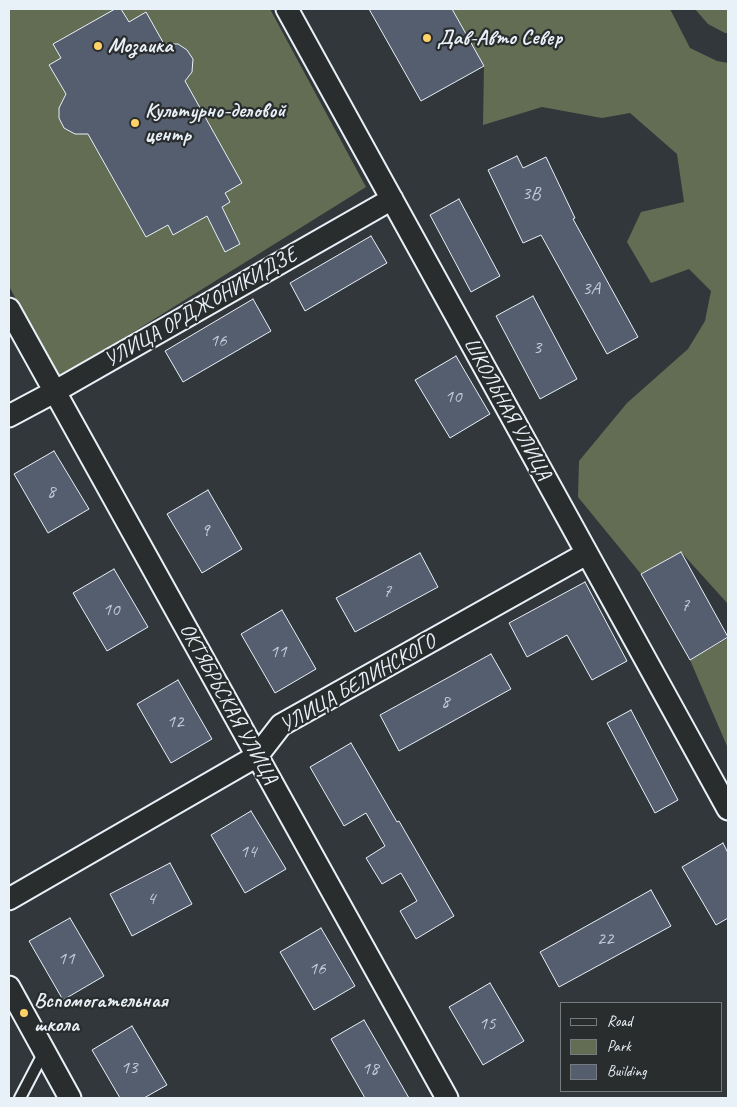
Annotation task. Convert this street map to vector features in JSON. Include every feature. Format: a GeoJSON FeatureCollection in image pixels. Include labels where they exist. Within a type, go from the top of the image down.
{"type":"FeatureCollection","features":[{"type":"Feature","properties":{"kind":"street","name":"ШКОЛЬНАЯ УЛИЦА"},"geometry":{"type":"LineString","coordinates":[[287,9],[728,809]]}},
{"type":"Feature","properties":{"kind":"street","name":"УЛИЦА ОРДЖОНИКИДЗЕ"},"geometry":{"type":"LineString","coordinates":[[9,416],[392,199]]}},
{"type":"Feature","properties":{"kind":"street","name":"ОКТЯБРЬСКАЯ УЛИЦА"},"geometry":{"type":"LineString","coordinates":[[9,309],[447,1098]]}},
{"type":"Feature","properties":{"kind":"street","name":"УЛИЦА БЕЛИНСКОГО"},"geometry":{"type":"LineString","coordinates":[[9,899],[257,756],[281,725],[586,554]]}},
{"type":"Feature","properties":{"kind":"street"},"geometry":{"type":"LineString","coordinates":[[9,987],[70,1098]]}},
{"type":"Feature","properties":{"kind":"lane"},"geometry":{"type":"LineString","coordinates":[[20,1098],[44,1052]]}},
{"type":"Feature","properties":{"kind":"green space"},"geometry":{"type":"Polygon","coordinates":[[[9,9],[270,9],[366,187],[58,379],[9,286],[9,9]]]}},
{"type":"Feature","properties":{"kind":"green space"},"geometry":{"type":"Polygon","coordinates":[[[452,9],[670,9],[690,48],[717,61],[728,63],[728,604],[681,552],[641,574],[578,497],[579,461],[627,403],[688,349],[705,321],[711,291],[689,269],[651,283],[627,242],[641,212],[684,202],[677,154],[630,113],[602,118],[542,107],[483,125],[484,66],[452,9]]]}},
{"type":"Feature","properties":{"kind":"green space"},"geometry":{"type":"Polygon","coordinates":[[[695,9],[728,9],[728,33],[708,24],[695,9]]]}},
{"type":"Feature","properties":{"kind":"green space"},"geometry":{"type":"Polygon","coordinates":[[[728,638],[728,745],[727,746],[690,660],[728,638]]]}},
{"type":"Feature","properties":{"kind":"building","name":"Культурно-деловой центр"},"geometry":{"type":"Polygon","coordinates":[[[115,9],[121,9],[129,22],[146,12],[164,44],[178,44],[187,50],[193,59],[192,72],[185,81],[242,183],[225,193],[230,202],[222,207],[240,244],[225,252],[207,216],[173,235],[168,225],[146,237],[88,134],[75,134],[64,128],[59,118],[59,108],[66,94],[49,65],[61,58],[53,44],[115,9]]]}},
{"type":"Feature","properties":{"kind":"building","name":"Дав-Авто Север"},"geometry":{"type":"Polygon","coordinates":[[[369,9],[452,9],[484,66],[421,101],[369,9]]]}},
{"type":"Feature","properties":{"kind":"building"},"geometry":{"type":"Polygon","coordinates":[[[517,156],[523,168],[546,157],[575,218],[573,219],[638,337],[607,354],[541,235],[523,243],[488,170],[517,156]]]}},
{"type":"Feature","properties":{"kind":"building"},"geometry":{"type":"Polygon","coordinates":[[[459,199],[500,276],[471,292],[430,215],[459,199]]]}},
{"type":"Feature","properties":{"kind":"building"},"geometry":{"type":"Polygon","coordinates":[[[371,236],[387,263],[305,311],[290,283],[371,236]]]}},
{"type":"Feature","properties":{"kind":"building"},"geometry":{"type":"Polygon","coordinates":[[[533,296],[577,379],[540,399],[496,316],[533,296]]]}},
{"type":"Feature","properties":{"kind":"building"},"geometry":{"type":"Polygon","coordinates":[[[253,299],[271,331],[183,382],[165,351],[253,299]]]}},
{"type":"Feature","properties":{"kind":"building"},"geometry":{"type":"Polygon","coordinates":[[[456,356],[490,414],[450,438],[415,380],[456,356]]]}},
{"type":"Feature","properties":{"kind":"building"},"geometry":{"type":"Polygon","coordinates":[[[54,451],[89,509],[48,533],[14,474],[54,451]]]}},
{"type":"Feature","properties":{"kind":"building"},"geometry":{"type":"Polygon","coordinates":[[[208,490],[242,549],[202,573],[167,514],[208,490]]]}},
{"type":"Feature","properties":{"kind":"building"},"geometry":{"type":"Polygon","coordinates":[[[681,552],[728,637],[690,660],[641,574],[681,552]]]}},
{"type":"Feature","properties":{"kind":"building"},"geometry":{"type":"Polygon","coordinates":[[[420,553],[438,587],[355,632],[336,598],[420,553]]]}},
{"type":"Feature","properties":{"kind":"building"},"geometry":{"type":"Polygon","coordinates":[[[114,569],[148,627],[107,651],[73,593],[114,569]]]}},
{"type":"Feature","properties":{"kind":"building"},"geometry":{"type":"Polygon","coordinates":[[[585,582],[627,661],[592,680],[567,635],[527,657],[509,623],[585,582]]]}},
{"type":"Feature","properties":{"kind":"building"},"geometry":{"type":"Polygon","coordinates":[[[282,610],[316,669],[275,693],[241,634],[282,610]]]}},
{"type":"Feature","properties":{"kind":"building"},"geometry":{"type":"Polygon","coordinates":[[[491,654],[511,689],[399,751],[380,715],[491,654]]]}},
{"type":"Feature","properties":{"kind":"building"},"geometry":{"type":"Polygon","coordinates":[[[178,680],[212,739],[171,763],[137,704],[178,680]]]}},
{"type":"Feature","properties":{"kind":"building"},"geometry":{"type":"Polygon","coordinates":[[[631,710],[678,800],[655,813],[607,723],[631,710]]]}},
{"type":"Feature","properties":{"kind":"building"},"geometry":{"type":"Polygon","coordinates":[[[351,743],[454,916],[416,939],[400,911],[417,901],[401,873],[382,884],[366,858],[385,846],[366,813],[344,826],[310,767],[351,743]]]}},
{"type":"Feature","properties":{"kind":"building"},"geometry":{"type":"Polygon","coordinates":[[[251,811],[286,869],[245,893],[211,835],[251,811]]]}},
{"type":"Feature","properties":{"kind":"building"},"geometry":{"type":"Polygon","coordinates":[[[723,843],[728,853],[728,918],[716,925],[682,867],[723,843]]]}},
{"type":"Feature","properties":{"kind":"building"},"geometry":{"type":"Polygon","coordinates":[[[170,863],[192,904],[132,936],[110,894],[170,863]]]}},
{"type":"Feature","properties":{"kind":"building"},"geometry":{"type":"Polygon","coordinates":[[[651,890],[671,926],[559,987],[540,952],[651,890]]]}},
{"type":"Feature","properties":{"kind":"building"},"geometry":{"type":"Polygon","coordinates":[[[70,918],[104,976],[63,1000],[29,941],[70,918]]]}},
{"type":"Feature","properties":{"kind":"building"},"geometry":{"type":"Polygon","coordinates":[[[321,928],[355,986],[314,1010],[280,952],[321,928]]]}},
{"type":"Feature","properties":{"kind":"building"},"geometry":{"type":"Polygon","coordinates":[[[490,983],[524,1041],[483,1065],[449,1007],[490,983]]]}},
{"type":"Feature","properties":{"kind":"building"},"geometry":{"type":"Polygon","coordinates":[[[364,1020],[409,1098],[365,1098],[331,1039],[364,1020]]]}},
{"type":"Feature","properties":{"kind":"building"},"geometry":{"type":"Polygon","coordinates":[[[132,1026],[167,1085],[144,1098],[120,1098],[92,1050],[132,1026]]]}},
{"type":"Feature","properties":{"kind":"place","name":"Дав-Авто Север"},"geometry":{"type":"Point","coordinates":[427,38]}},
{"type":"Feature","properties":{"kind":"place","name":"Мозаика"},"geometry":{"type":"Point","coordinates":[98,46]}},
{"type":"Feature","properties":{"kind":"place","name":"Культурно-деловой центр"},"geometry":{"type":"Point","coordinates":[135,123]}},
{"type":"Feature","properties":{"kind":"place","name":"Вспомогательная школа"},"geometry":{"type":"Point","coordinates":[24,1013]}}]}
